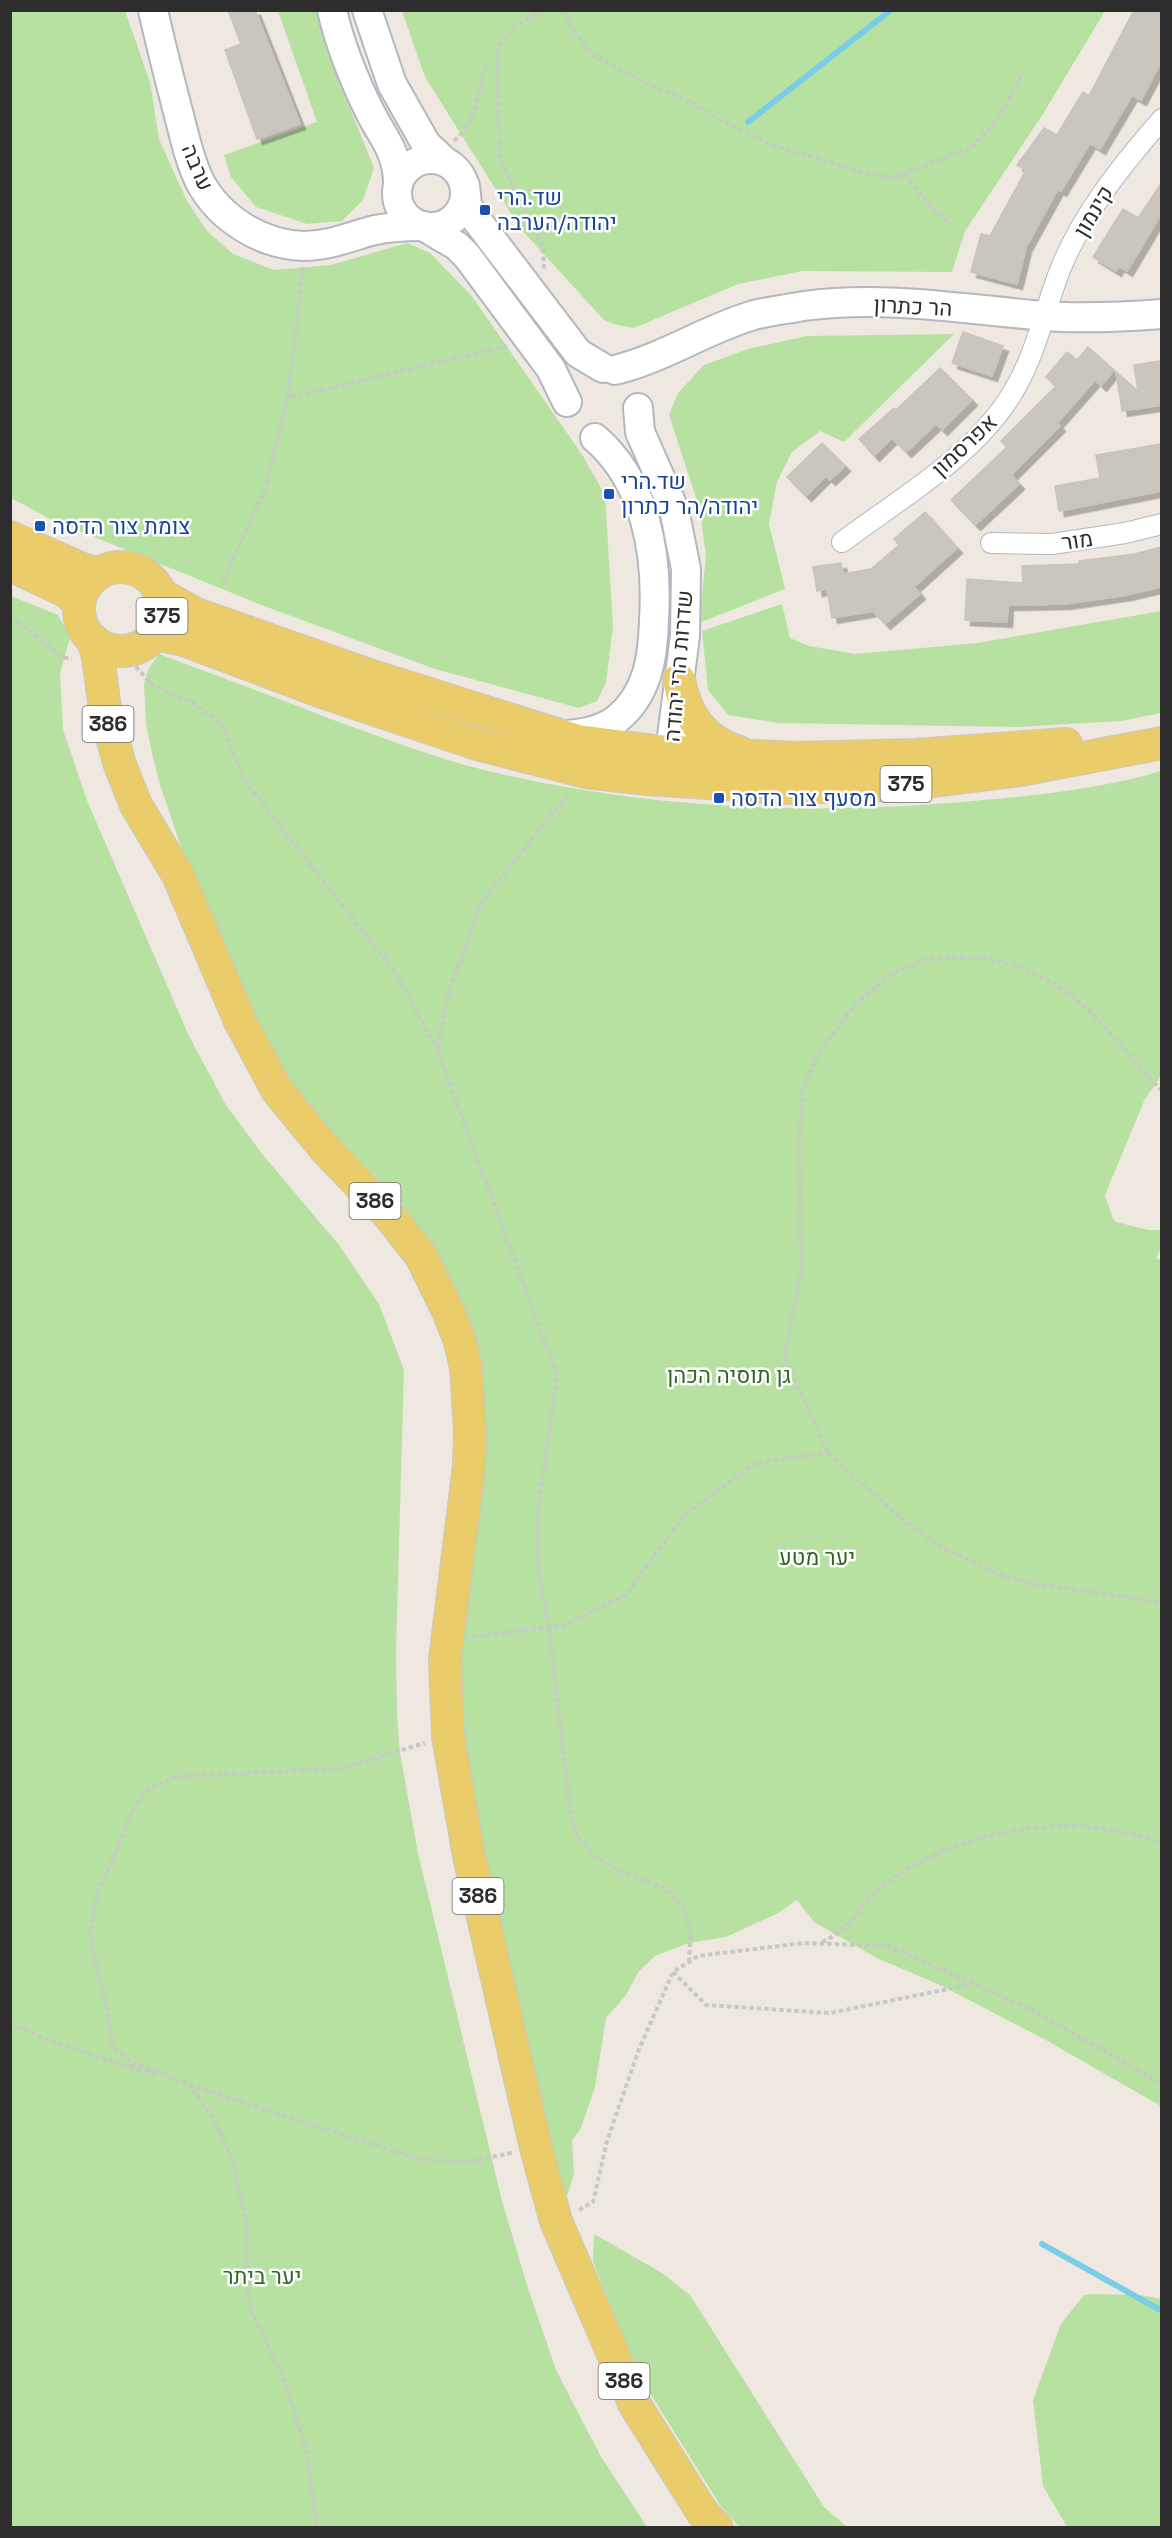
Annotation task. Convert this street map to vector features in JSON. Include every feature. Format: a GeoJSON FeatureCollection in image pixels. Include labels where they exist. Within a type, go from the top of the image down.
{"type":"FeatureCollection","features":[{"type":"Feature","properties":{"kind":"main road"},"geometry":{"type":"LineString","coordinates":[[10,537],[98,574]]}},
{"type":"Feature","properties":{"kind":"main road"},"geometry":{"type":"LineString","coordinates":[[10,565],[65,591],[79,602]]}},
{"type":"Feature","properties":{"kind":"main road","name":"375"},"geometry":{"type":"LineString","coordinates":[[98,574],[117,567],[131,568],[148,578],[160,594],[175,604],[207,618],[372,676],[556,735],[624,748],[757,758],[832,758],[998,749],[1099,740],[1161,729]]}},
{"type":"Feature","properties":{"kind":"main road"},"geometry":{"type":"LineString","coordinates":[[98,574],[87,583],[79,602],[81,623],[119,649]]}},
{"type":"Feature","properties":{"kind":"main road","name":"375"},"geometry":{"type":"LineString","coordinates":[[119,649],[163,615],[160,594]]}},
{"type":"Feature","properties":{"kind":"main road","name":"375"},"geometry":{"type":"LineString","coordinates":[[119,649],[184,640],[325,693],[477,744],[586,772],[647,779],[783,788],[901,785],[1020,770],[1161,743]]}},
{"type":"Feature","properties":{"kind":"main road","name":"386"},"geometry":{"type":"LineString","coordinates":[[119,649],[112,740],[136,805],[178,875],[240,1021],[277,1090],[326,1150],[388,1214],[421,1256],[452,1320],[466,1367],[470,1432],[464,1512],[445,1659],[448,1736],[469,1856],[536,2148],[556,2221],[635,2405],[702,2512],[717,2528]]}},
{"type":"Feature","properties":{"kind":"main road"},"geometry":{"type":"LineString","coordinates":[[679,680],[689,712],[699,729],[724,748],[757,758]]}},
{"type":"Feature","properties":{"kind":"street","name":"ערבה"},"geometry":{"type":"LineString","coordinates":[[153,10],[191,158],[200,182],[214,202],[236,223],[257,235],[282,244],[305,246],[328,244],[375,230],[422,226]]}},
{"type":"Feature","properties":{"kind":"street"},"geometry":{"type":"LineString","coordinates":[[332,10],[356,79],[370,111],[397,160],[398,203],[403,214],[412,222],[443,237],[467,256],[551,369],[575,425],[584,433],[595,438],[616,436],[634,420],[637,402],[626,376],[578,353],[473,215],[468,205],[465,186],[457,171],[426,144],[392,84],[367,10]]}},
{"type":"Feature","properties":{"kind":"street","name":"קינמון"},"geometry":{"type":"LineString","coordinates":[[1046,316],[1061,269],[1088,215],[1119,168],[1161,119]]}},
{"type":"Feature","properties":{"kind":"street"},"geometry":{"type":"LineString","coordinates":[[397,186],[405,170],[414,162],[441,158]]}},
{"type":"Feature","properties":{"kind":"street","name":"ערבה"},"geometry":{"type":"LineString","coordinates":[[359,235],[380,216],[397,186]]}},
{"type":"Feature","properties":{"kind":"street"},"geometry":{"type":"LineString","coordinates":[[422,226],[444,225],[454,219],[462,209],[465,186]]}},
{"type":"Feature","properties":{"kind":"street","name":"הר כתרון"},"geometry":{"type":"LineString","coordinates":[[609,369],[673,350],[754,315],[806,306],[924,304],[1046,316],[1111,317],[1161,314]]}},
{"type":"Feature","properties":{"kind":"street","name":"אפרסמון"},"geometry":{"type":"LineString","coordinates":[[843,542],[949,463],[982,433],[1008,401],[1029,365],[1046,316]]}},
{"type":"Feature","properties":{"kind":"street","name":"הר כתרון"},"geometry":{"type":"LineString","coordinates":[[637,402],[644,380],[656,363],[673,350]]}},
{"type":"Feature","properties":{"kind":"street"},"geometry":{"type":"LineString","coordinates":[[567,402],[576,380],[585,372],[609,369]]}},
{"type":"Feature","properties":{"kind":"street","name":"שדרות הרי יהודה"},"geometry":{"type":"LineString","coordinates":[[637,402],[640,432],[674,509],[682,542],[687,598],[670,752],[664,765],[647,779]]}},
{"type":"Feature","properties":{"kind":"street","name":"שדרות הרי יהודה"},"geometry":{"type":"LineString","coordinates":[[556,735],[590,732],[616,720],[635,699],[644,684],[651,656],[656,598],[655,571],[644,518],[620,465],[608,449],[595,438]]}},
{"type":"Feature","properties":{"kind":"street","name":"מור"},"geometry":{"type":"LineString","coordinates":[[991,543],[1052,544],[1125,533],[1161,524]]}},
{"type":"Feature","properties":{"kind":"path"},"geometry":{"type":"LineString","coordinates":[[540,302],[544,269],[543,247],[500,159],[496,68],[499,46],[512,29],[542,10]]}},
{"type":"Feature","properties":{"kind":"path"},"geometry":{"type":"LineString","coordinates":[[564,10],[573,30],[594,56],[772,145],[870,174],[894,178],[972,147],[997,120],[1024,72]]}},
{"type":"Feature","properties":{"kind":"path"},"geometry":{"type":"LineString","coordinates":[[441,158],[461,135],[476,110],[487,62]]}},
{"type":"Feature","properties":{"kind":"path"},"geometry":{"type":"LineString","coordinates":[[905,174],[928,204],[951,225]]}},
{"type":"Feature","properties":{"kind":"path"},"geometry":{"type":"LineString","coordinates":[[223,580],[265,490],[288,398],[305,246]]}},
{"type":"Feature","properties":{"kind":"path"},"geometry":{"type":"LineString","coordinates":[[288,398],[530,341]]}},
{"type":"Feature","properties":{"kind":"path"},"geometry":{"type":"LineString","coordinates":[[10,618],[39,637],[61,657],[77,660],[119,649],[154,686],[193,703],[221,723],[245,781],[396,975],[438,1049],[557,1376],[537,1519],[540,1574],[549,1627],[570,1811],[578,1838],[596,1857],[621,1872],[666,1888],[684,1908],[691,1931],[689,1961]]}},
{"type":"Feature","properties":{"kind":"path"},"geometry":{"type":"LineString","coordinates":[[438,1049],[447,997],[482,901],[586,772]]}},
{"type":"Feature","properties":{"kind":"path"},"geometry":{"type":"LineString","coordinates":[[1161,1091],[1088,1009],[1056,984],[1017,966],[978,957],[927,959],[893,973],[855,1004],[816,1057],[803,1091],[799,1140],[801,1274],[784,1356],[828,1453],[903,1520],[940,1547],[1006,1576],[1036,1584],[1161,1602]]}},
{"type":"Feature","properties":{"kind":"path"},"geometry":{"type":"LineString","coordinates":[[448,1640],[564,1625],[626,1595],[684,1515],[757,1462],[828,1453]]}},
{"type":"Feature","properties":{"kind":"path"},"geometry":{"type":"LineString","coordinates":[[317,2528],[307,2453],[283,2377],[252,2313],[248,2291],[247,2226],[233,2162],[216,2123],[190,2085],[131,2062],[112,2047],[107,2009],[93,1954],[90,1929],[98,1893],[135,1806],[149,1788],[174,1777],[344,1768],[448,1736]]}},
{"type":"Feature","properties":{"kind":"path"},"geometry":{"type":"LineString","coordinates":[[556,2221],[593,2202],[607,2141],[639,2049],[673,1972],[689,1961],[698,1956],[824,1942],[849,1922],[878,1889],[905,1869],[943,1850],[987,1838],[1049,1825],[1100,1828],[1161,1842]]}},
{"type":"Feature","properties":{"kind":"path"},"geometry":{"type":"LineString","coordinates":[[802,1943],[889,1946],[1034,2011],[1161,2084]]}},
{"type":"Feature","properties":{"kind":"path"},"geometry":{"type":"LineString","coordinates":[[673,1972],[706,2006],[830,2013],[974,1984]]}},
{"type":"Feature","properties":{"kind":"path"},"geometry":{"type":"LineString","coordinates":[[10,2024],[56,2043],[418,2159],[466,2162],[536,2148]]}},
{"type":"Feature","properties":{"kind":"green space"},"geometry":{"type":"Polygon","coordinates":[[[402,10],[1105,11],[1043,114],[965,231],[952,272],[802,271],[738,284],[634,328],[613,324],[603,319],[520,228],[425,77],[402,10]]]}},
{"type":"Feature","properties":{"kind":"green space"},"geometry":{"type":"Polygon","coordinates":[[[10,11],[125,11],[150,82],[159,139],[187,201],[207,231],[233,254],[274,270],[331,265],[407,243],[430,253],[471,295],[583,456],[605,495],[613,626],[606,683],[597,701],[579,708],[435,669],[264,606],[50,519],[11,498],[10,11]]]}},
{"type":"Feature","properties":{"kind":"green space"},"geometry":{"type":"Polygon","coordinates":[[[278,11],[316,11],[327,51],[374,168],[363,200],[342,221],[307,224],[256,207],[231,177],[224,155],[317,122],[278,11]]]}},
{"type":"Feature","properties":{"kind":"green space"},"geometry":{"type":"Polygon","coordinates":[[[954,334],[844,442],[820,431],[792,452],[777,482],[769,524],[785,589],[699,623],[706,557],[700,510],[669,415],[678,393],[704,365],[748,349],[807,336],[954,334]]]}},
{"type":"Feature","properties":{"kind":"green space","name":"יער ביתר"},"geometry":{"type":"Polygon","coordinates":[[[11,596],[58,615],[70,637],[60,674],[63,730],[88,803],[189,1036],[226,1105],[263,1155],[339,1245],[379,1304],[404,1370],[396,1651],[397,1715],[400,1753],[418,1853],[502,2201],[527,2285],[556,2370],[600,2455],[647,2527],[11,2527],[11,596]]]}},
{"type":"Feature","properties":{"kind":"green space"},"geometry":{"type":"Polygon","coordinates":[[[782,604],[790,638],[809,646],[855,654],[978,643],[1161,611],[1161,713],[1121,721],[1018,727],[779,723],[728,715],[708,690],[702,631],[782,604]]]}},
{"type":"Feature","properties":{"kind":"green space","name":"יער מטע"},"geometry":{"type":"Polygon","coordinates":[[[159,654],[413,749],[465,765],[528,780],[657,800],[788,808],[918,805],[1073,790],[1161,771],[1161,1076],[1145,1099],[1105,1195],[1116,1222],[1149,1230],[1161,1230],[1161,1248],[1156,1258],[1162,1261],[1161,2106],[1044,2039],[940,1985],[877,1958],[814,1922],[797,1900],[778,1913],[726,1937],[689,1943],[655,1956],[639,1971],[626,1995],[606,2018],[595,2087],[581,2128],[572,2140],[574,2174],[563,2209],[515,2013],[454,1712],[477,1504],[441,1265],[402,1203],[311,1112],[252,1017],[190,873],[160,785],[146,724],[144,684],[149,668],[159,654]]]}},
{"type":"Feature","properties":{"kind":"green space"},"geometry":{"type":"Polygon","coordinates":[[[594,2234],[662,2273],[690,2295],[824,2507],[847,2527],[739,2527],[720,2505],[650,2393],[621,2332],[593,2262],[594,2234]]]}},
{"type":"Feature","properties":{"kind":"green space"},"geometry":{"type":"Polygon","coordinates":[[[1084,2295],[1141,2295],[1161,2299],[1161,2527],[1067,2527],[1043,2486],[1033,2400],[1061,2324],[1084,2295]]]}},
{"type":"Feature","properties":{"kind":"building"},"geometry":{"type":"Polygon","coordinates":[[[228,10],[255,10],[300,124],[257,139],[225,50],[241,44],[228,10]]]}},
{"type":"Feature","properties":{"kind":"building"},"geometry":{"type":"Polygon","coordinates":[[[1134,10],[1161,10],[1161,62],[1141,100],[1132,95],[1100,149],[1090,143],[1061,191],[1058,189],[1026,247],[1017,284],[971,272],[981,234],[990,236],[1026,170],[1017,165],[1044,128],[1057,135],[1083,92],[1089,96],[1134,10]]]}},
{"type":"Feature","properties":{"kind":"building"},"geometry":{"type":"Polygon","coordinates":[[[1161,184],[1161,214],[1127,271],[1119,266],[1116,271],[1093,257],[1123,209],[1138,218],[1161,184]]]}},
{"type":"Feature","properties":{"kind":"building"},"geometry":{"type":"Polygon","coordinates":[[[963,332],[1003,346],[992,376],[952,363],[963,332]]]}},
{"type":"Feature","properties":{"kind":"building"},"geometry":{"type":"Polygon","coordinates":[[[1088,347],[1114,370],[1101,386],[1095,380],[1057,423],[1060,426],[1011,475],[1019,484],[975,525],[951,500],[1007,447],[1001,441],[1056,386],[1046,377],[1067,352],[1077,360],[1088,347]]]}},
{"type":"Feature","properties":{"kind":"building"},"geometry":{"type":"Polygon","coordinates":[[[1159,361],[1161,405],[1122,411],[1116,372],[1138,391],[1134,365],[1159,361]]]}},
{"type":"Feature","properties":{"kind":"building"},"geometry":{"type":"Polygon","coordinates":[[[940,368],[972,400],[942,430],[936,424],[906,452],[892,438],[874,456],[859,439],[894,408],[896,410],[940,368]]]}},
{"type":"Feature","properties":{"kind":"building"},"geometry":{"type":"Polygon","coordinates":[[[822,443],[845,466],[830,480],[826,476],[806,496],[787,477],[822,443]]]}},
{"type":"Feature","properties":{"kind":"building"},"geometry":{"type":"Polygon","coordinates":[[[1161,444],[1161,491],[1059,511],[1055,486],[1100,478],[1096,455],[1161,444]]]}},
{"type":"Feature","properties":{"kind":"building"},"geometry":{"type":"Polygon","coordinates":[[[925,512],[957,548],[914,587],[920,594],[885,624],[873,611],[832,618],[827,589],[817,591],[813,567],[841,563],[843,574],[871,569],[899,545],[894,539],[925,512]]]}},
{"type":"Feature","properties":{"kind":"building"},"geometry":{"type":"Polygon","coordinates":[[[1161,547],[1161,587],[1065,604],[1008,605],[1007,622],[965,620],[967,579],[1023,583],[1022,566],[1079,564],[1079,561],[1135,554],[1161,547]]]}},
{"type":"Feature","properties":{"kind":"waterway"},"geometry":{"type":"LineString","coordinates":[[748,122],[891,10]]}},
{"type":"Feature","properties":{"kind":"waterway"},"geometry":{"type":"LineString","coordinates":[[1042,2244],[1162,2311]]}},
{"type":"Feature","properties":{"kind":"place","name":"שד.הרי יהודה/הערבה"},"geometry":{"type":"Point","coordinates":[485,210]}},
{"type":"Feature","properties":{"kind":"place","name":"שד.הרי יהודה/הר כתרון"},"geometry":{"type":"Point","coordinates":[609,494]}},
{"type":"Feature","properties":{"kind":"place","name":"צומת צור הדסה"},"geometry":{"type":"Point","coordinates":[40,526]}},
{"type":"Feature","properties":{"kind":"place","name":"מסעף צור הדסה"},"geometry":{"type":"Point","coordinates":[719,798]}},
{"type":"Feature","properties":{"kind":"park label","name":"גן תוסיה הכהן"},"geometry":{"type":"Point","coordinates":[729,1375]}}]}
